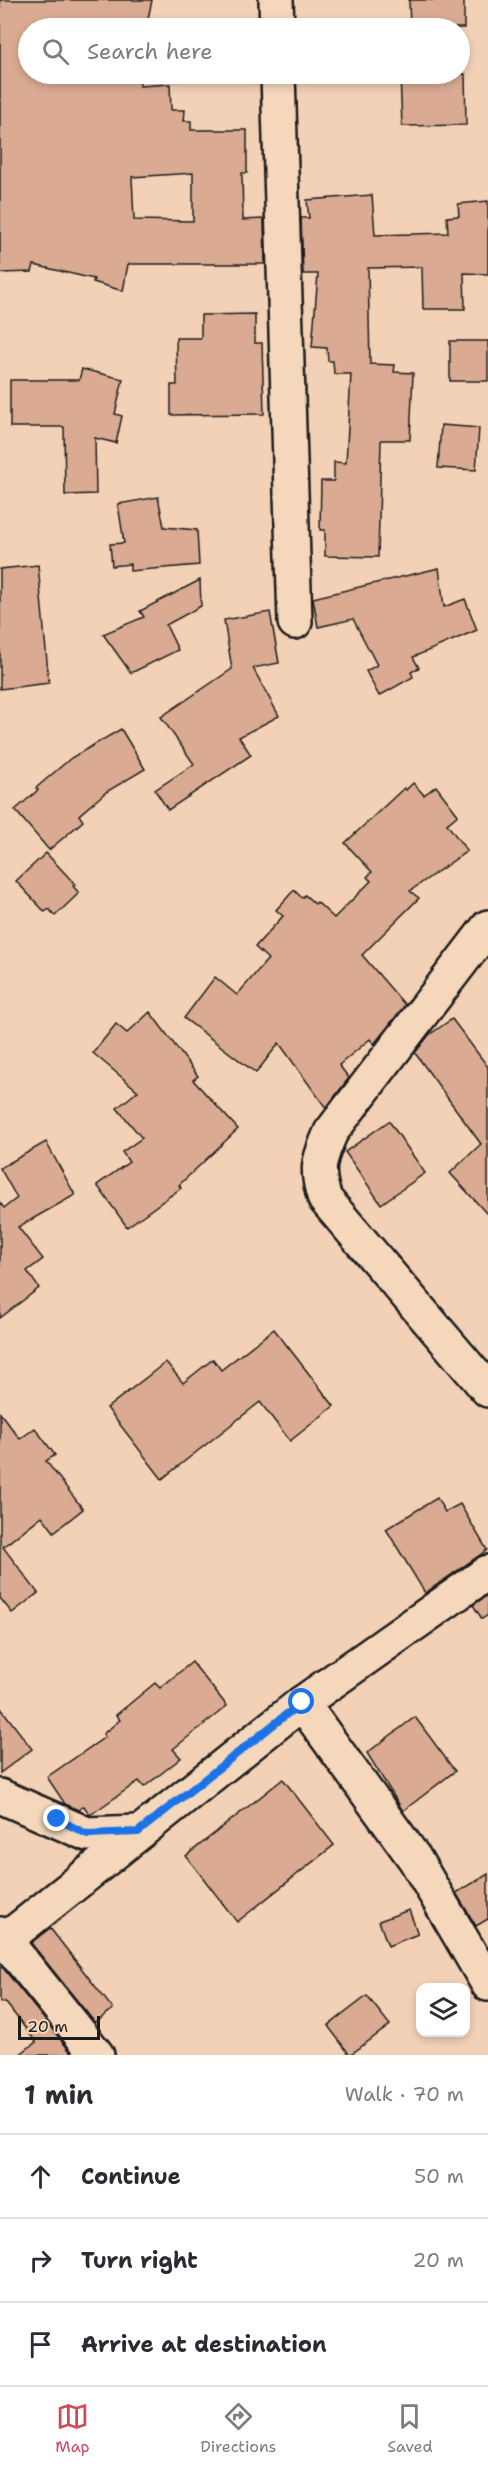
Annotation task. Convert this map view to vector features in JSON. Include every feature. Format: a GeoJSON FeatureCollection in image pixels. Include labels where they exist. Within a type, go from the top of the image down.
{"type":"FeatureCollection","features":[{"type":"Feature","properties":{"kind":"street"},"geometry":{"type":"LineString","coordinates":[[276,0],[277,18]]}},
{"type":"Feature","properties":{"kind":"street"},"geometry":{"type":"LineString","coordinates":[[278,84],[295,622]]}},
{"type":"Feature","properties":{"kind":"street"},"geometry":{"type":"LineString","coordinates":[[488,927],[331,1132],[318,1161],[320,1183],[325,1199],[488,1390]]}},
{"type":"Feature","properties":{"kind":"street"},"geometry":{"type":"LineString","coordinates":[[97,2055],[2,1940],[302,1702],[488,1572]]}},
{"type":"Feature","properties":{"kind":"street"},"geometry":{"type":"LineString","coordinates":[[302,1702],[415,1859],[488,1984]]}},
{"type":"Feature","properties":{"kind":"street"},"geometry":{"type":"LineString","coordinates":[[0,1796],[87,1834],[138,1832]]}},
{"type":"Feature","properties":{"kind":"building"},"geometry":{"type":"Polygon","coordinates":[[[0,0],[152,0],[148,18],[18,18],[18,84],[140,84],[140,86],[170,84],[171,110],[185,110],[184,121],[191,121],[191,130],[247,130],[247,173],[242,173],[243,220],[264,219],[265,264],[128,264],[123,291],[93,282],[94,279],[34,265],[32,272],[0,273],[0,0]],[[193,173],[132,177],[134,220],[193,221],[193,173]]]}},
{"type":"Feature","properties":{"kind":"building"},"geometry":{"type":"Polygon","coordinates":[[[409,0],[464,0],[464,18],[410,18],[409,0]]]}},
{"type":"Feature","properties":{"kind":"building"},"geometry":{"type":"Polygon","coordinates":[[[400,84],[465,84],[466,125],[402,126],[400,84]]]}},
{"type":"Feature","properties":{"kind":"building"},"geometry":{"type":"Polygon","coordinates":[[[372,195],[375,235],[448,233],[447,217],[459,216],[458,204],[488,201],[488,274],[464,273],[465,309],[423,309],[422,267],[368,268],[370,364],[395,365],[394,372],[413,373],[410,440],[381,440],[378,557],[325,556],[325,530],[320,530],[321,481],[334,481],[334,462],[346,463],[351,374],[334,374],[333,361],[328,361],[327,348],[312,347],[318,274],[303,274],[301,218],[309,218],[307,200],[372,195]]]}},
{"type":"Feature","properties":{"kind":"building"},"geometry":{"type":"Polygon","coordinates":[[[255,314],[255,343],[262,343],[264,414],[171,415],[171,385],[177,385],[176,338],[201,338],[201,315],[255,314]]]}},
{"type":"Feature","properties":{"kind":"building"},"geometry":{"type":"Polygon","coordinates":[[[450,341],[488,341],[488,381],[450,381],[450,341]]]}},
{"type":"Feature","properties":{"kind":"building"},"geometry":{"type":"Polygon","coordinates":[[[82,369],[123,379],[115,414],[122,416],[116,443],[95,438],[96,494],[65,495],[64,427],[10,427],[10,380],[79,380],[82,369]]]}},
{"type":"Feature","properties":{"kind":"building"},"geometry":{"type":"Polygon","coordinates":[[[441,425],[479,428],[476,470],[438,468],[441,425]]]}},
{"type":"Feature","properties":{"kind":"building"},"geometry":{"type":"Polygon","coordinates":[[[158,497],[164,527],[197,530],[199,565],[130,571],[130,564],[112,566],[110,544],[124,543],[118,504],[158,497]]]}},
{"type":"Feature","properties":{"kind":"building"},"geometry":{"type":"Polygon","coordinates":[[[38,565],[49,683],[0,689],[0,569],[38,565]]]}},
{"type":"Feature","properties":{"kind":"building"},"geometry":{"type":"Polygon","coordinates":[[[439,568],[444,607],[465,599],[477,630],[413,657],[419,668],[411,672],[413,677],[379,696],[366,671],[377,665],[353,619],[318,627],[313,598],[439,568]]]}},
{"type":"Feature","properties":{"kind":"building"},"geometry":{"type":"Polygon","coordinates":[[[200,580],[201,606],[166,625],[178,650],[131,673],[103,634],[144,617],[140,611],[200,580]]]}},
{"type":"Feature","properties":{"kind":"building"},"geometry":{"type":"Polygon","coordinates":[[[270,612],[279,663],[253,668],[279,716],[239,737],[251,755],[168,810],[155,790],[194,764],[161,717],[232,669],[224,620],[270,612]]]}},
{"type":"Feature","properties":{"kind":"building"},"geometry":{"type":"Polygon","coordinates":[[[121,729],[145,769],[106,792],[79,815],[83,821],[49,850],[15,810],[38,790],[36,788],[71,758],[121,729]]]}},
{"type":"Feature","properties":{"kind":"building"},"geometry":{"type":"Polygon","coordinates":[[[413,783],[424,795],[436,786],[458,815],[447,824],[467,851],[410,891],[419,898],[362,955],[405,1005],[374,1044],[370,1039],[339,1065],[349,1078],[326,1108],[279,1043],[256,1073],[184,1018],[215,977],[237,995],[268,959],[255,947],[283,916],[276,910],[294,890],[302,898],[305,895],[315,904],[317,902],[334,918],[371,881],[367,877],[372,872],[345,843],[404,788],[406,790],[413,783]]]}},
{"type":"Feature","properties":{"kind":"building"},"geometry":{"type":"Polygon","coordinates":[[[46,853],[75,884],[73,886],[79,893],[55,916],[49,909],[45,912],[16,881],[46,853]]]}},
{"type":"Feature","properties":{"kind":"building"},"geometry":{"type":"Polygon","coordinates":[[[150,1012],[198,1076],[193,1080],[238,1129],[179,1185],[181,1188],[127,1227],[97,1185],[129,1162],[122,1152],[142,1138],[117,1108],[138,1091],[93,1053],[116,1024],[127,1033],[150,1012]]]}},
{"type":"Feature","properties":{"kind":"building"},"geometry":{"type":"Polygon","coordinates":[[[452,1019],[488,1067],[488,1215],[450,1173],[481,1144],[415,1053],[429,1035],[452,1019]]]}},
{"type":"Feature","properties":{"kind":"building"},"geometry":{"type":"Polygon","coordinates":[[[389,1121],[425,1173],[381,1204],[345,1152],[389,1121]]]}},
{"type":"Feature","properties":{"kind":"building"},"geometry":{"type":"Polygon","coordinates":[[[46,1142],[75,1195],[18,1227],[43,1259],[27,1271],[39,1288],[0,1318],[0,1203],[4,1208],[17,1198],[0,1168],[46,1142]]]}},
{"type":"Feature","properties":{"kind":"building"},"geometry":{"type":"Polygon","coordinates":[[[274,1329],[334,1406],[290,1441],[260,1402],[162,1479],[107,1408],[166,1362],[183,1383],[213,1359],[221,1370],[274,1329]]]}},
{"type":"Feature","properties":{"kind":"building"},"geometry":{"type":"Polygon","coordinates":[[[0,1413],[20,1439],[35,1428],[55,1455],[46,1461],[83,1509],[54,1532],[42,1516],[3,1547],[38,1593],[12,1613],[0,1598],[0,1413]]]}},
{"type":"Feature","properties":{"kind":"building"},"geometry":{"type":"Polygon","coordinates":[[[437,1498],[445,1512],[460,1504],[487,1550],[425,1593],[386,1529],[437,1498]]]}},
{"type":"Feature","properties":{"kind":"building"},"geometry":{"type":"Polygon","coordinates":[[[488,1595],[488,1615],[482,1619],[473,1605],[488,1595]]]}},
{"type":"Feature","properties":{"kind":"building"},"geometry":{"type":"Polygon","coordinates":[[[192,1662],[227,1706],[173,1749],[181,1758],[144,1787],[139,1781],[90,1815],[84,1806],[79,1810],[65,1804],[47,1777],[105,1737],[103,1734],[120,1720],[116,1715],[155,1683],[160,1688],[192,1662]]]}},
{"type":"Feature","properties":{"kind":"building"},"geometry":{"type":"Polygon","coordinates":[[[0,1707],[32,1749],[0,1773],[0,1707]]]}},
{"type":"Feature","properties":{"kind":"building"},"geometry":{"type":"Polygon","coordinates":[[[415,1717],[455,1771],[403,1811],[367,1753],[415,1717]]]}},
{"type":"Feature","properties":{"kind":"building"},"geometry":{"type":"Polygon","coordinates":[[[283,1779],[334,1845],[237,1922],[186,1856],[283,1779]]]}},
{"type":"Feature","properties":{"kind":"building"},"geometry":{"type":"Polygon","coordinates":[[[488,1874],[488,1919],[476,1926],[456,1893],[488,1874]]]}},
{"type":"Feature","properties":{"kind":"building"},"geometry":{"type":"Polygon","coordinates":[[[409,1910],[418,1934],[388,1946],[379,1921],[409,1910]]]}},
{"type":"Feature","properties":{"kind":"building"},"geometry":{"type":"Polygon","coordinates":[[[50,1928],[113,2009],[95,2023],[31,1943],[50,1928]]]}},
{"type":"Feature","properties":{"kind":"building"},"geometry":{"type":"Polygon","coordinates":[[[0,1967],[73,2055],[19,2055],[36,2042],[6,2003],[0,2002],[0,1967]]]}},
{"type":"Feature","properties":{"kind":"building"},"geometry":{"type":"Polygon","coordinates":[[[367,1996],[390,2025],[350,2055],[328,2026],[367,1996]]]}},
{"type":"Feature","properties":{"kind":"route"},"geometry":{"type":"LineString","coordinates":[[57,1819],[87,1834],[138,1832],[302,1702]]}}]}
